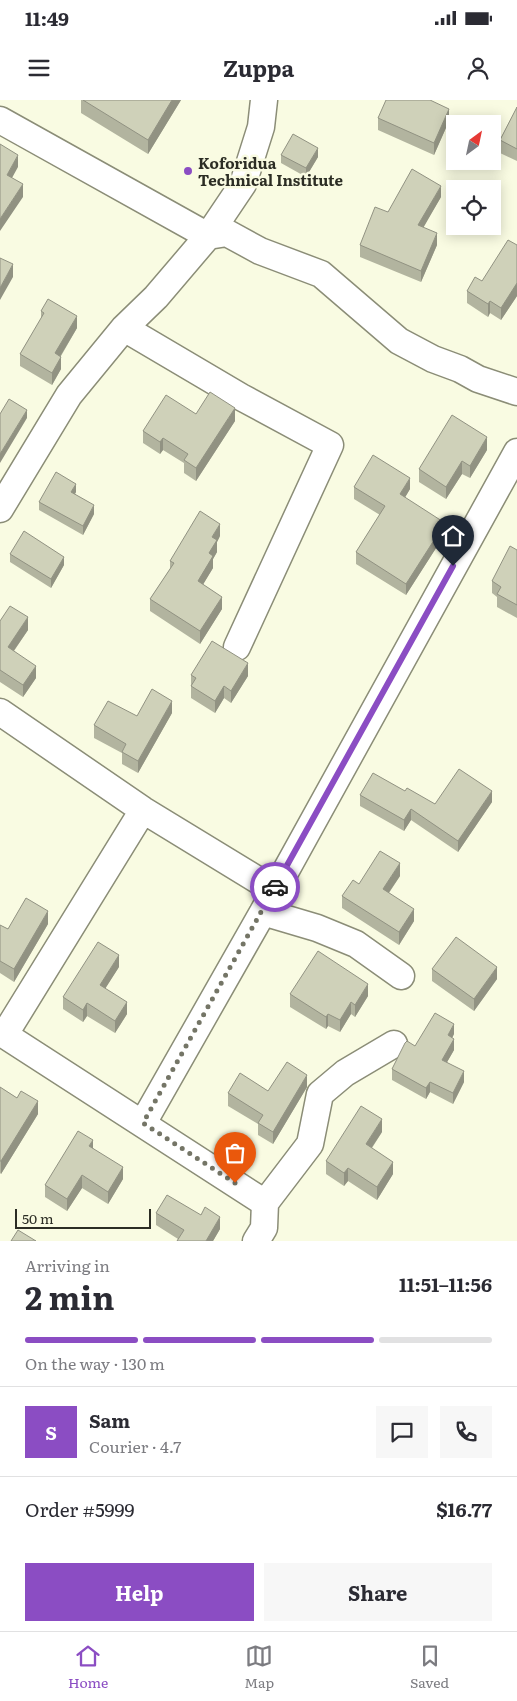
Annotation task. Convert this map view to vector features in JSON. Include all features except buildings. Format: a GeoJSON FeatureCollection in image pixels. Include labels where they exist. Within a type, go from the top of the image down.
{"type":"FeatureCollection","features":[{"type":"Feature","properties":{"kind":"street"},"geometry":{"type":"LineString","coordinates":[[2,499],[69,395],[124,328],[156,297],[208,236],[243,184],[261,127],[264,100]]}},
{"type":"Feature","properties":{"kind":"street"},"geometry":{"type":"LineString","coordinates":[[0,120],[208,236],[227,233],[260,251],[321,274],[399,341],[432,359],[460,369],[478,379],[517,392]]}},
{"type":"Feature","properties":{"kind":"street"},"geometry":{"type":"LineString","coordinates":[[124,328],[241,397],[330,445],[237,647]]}},
{"type":"Feature","properties":{"kind":"street"},"geometry":{"type":"LineString","coordinates":[[143,1123],[269,901],[517,452]]}},
{"type":"Feature","properties":{"kind":"street"},"geometry":{"type":"LineString","coordinates":[[0,712],[143,810],[269,901],[317,928],[356,944],[401,976]]}},
{"type":"Feature","properties":{"kind":"street"},"geometry":{"type":"LineString","coordinates":[[143,810],[2,1033],[265,1203]]}},
{"type":"Feature","properties":{"kind":"street"},"geometry":{"type":"LineString","coordinates":[[256,1241],[264,1228],[265,1203],[310,1144],[320,1094],[345,1073],[394,1044]]}},
{"type":"Feature","properties":{"kind":"way so far"},"geometry":{"type":"LineString","coordinates":[[235,1183],[143,1123],[263,912],[275,887]]}},
{"type":"Feature","properties":{"kind":"place","name":"Koforidua Technical Institute"},"geometry":{"type":"Point","coordinates":[188,171]}},
{"type":"Feature","properties":{"kind":"route"},"geometry":{"type":"LineString","coordinates":[[275,887],[453,566]]}}]}
